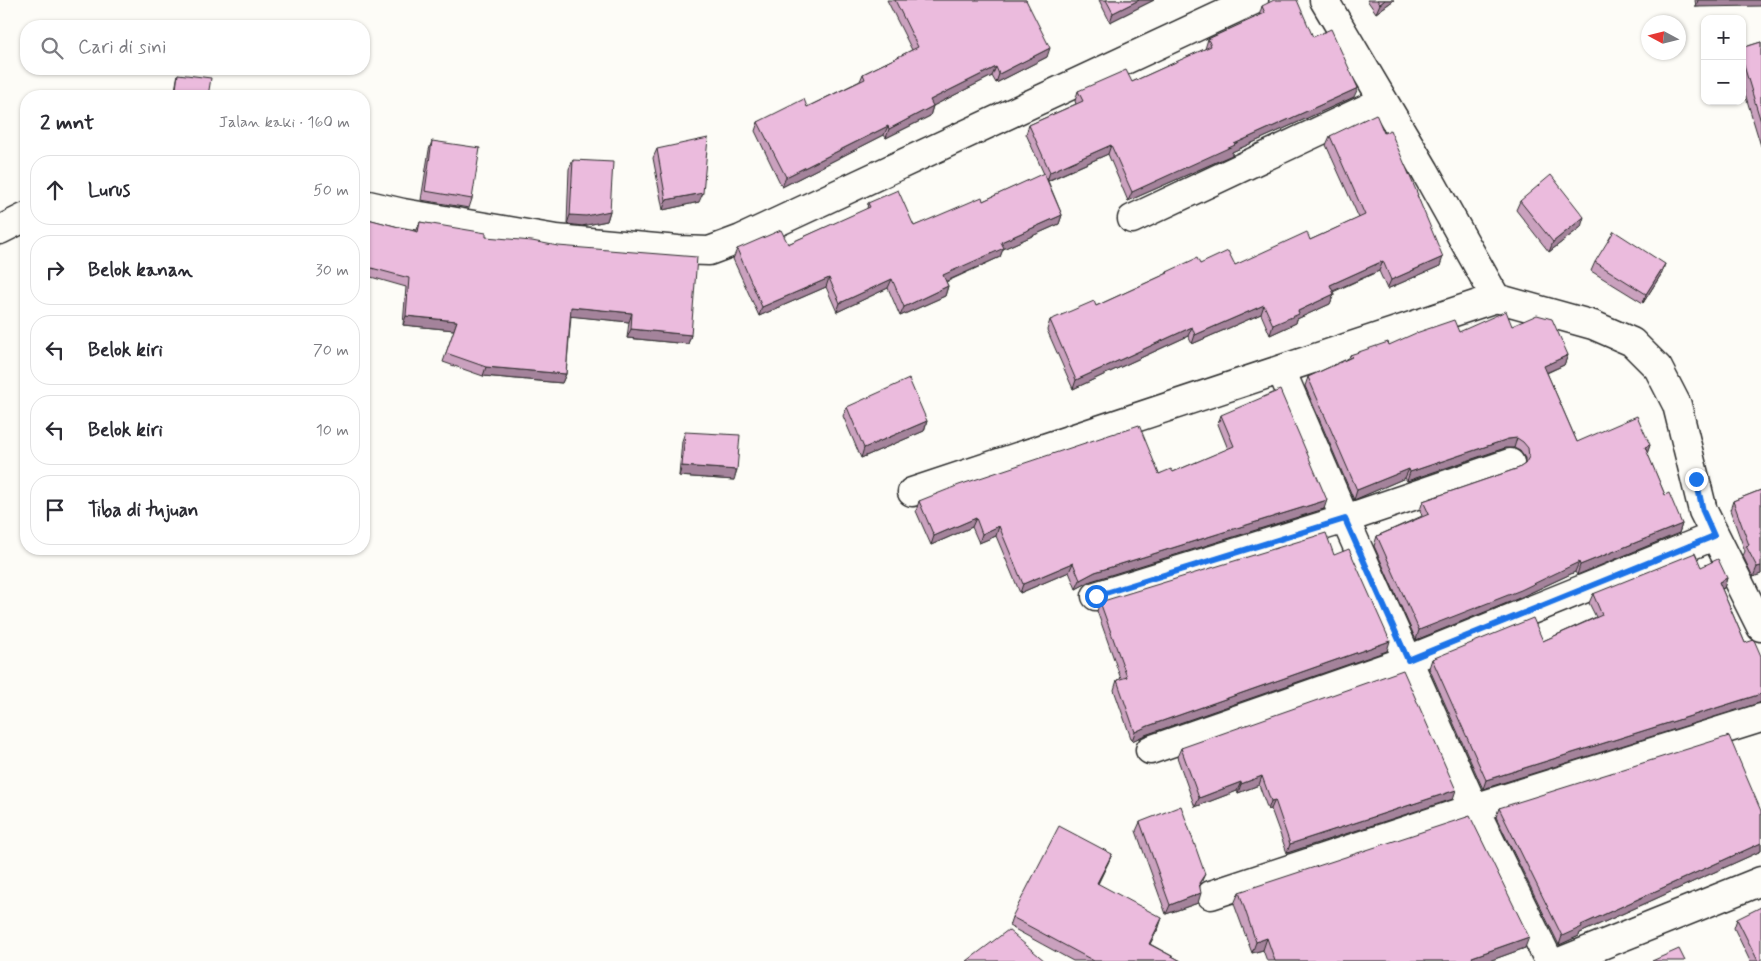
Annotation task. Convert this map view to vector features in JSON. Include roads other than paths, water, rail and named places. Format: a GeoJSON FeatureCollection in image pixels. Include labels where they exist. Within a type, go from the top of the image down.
{"type":"FeatureCollection","features":[{"type":"Feature","properties":{"kind":"street"},"geometry":{"type":"LineString","coordinates":[[370,205],[556,240],[709,251],[742,239],[1254,0]]}},
{"type":"Feature","properties":{"kind":"street"},"geometry":{"type":"LineString","coordinates":[[1324,0],[1426,171],[1496,298]]}},
{"type":"Feature","properties":{"kind":"street"},"geometry":{"type":"LineString","coordinates":[[1132,219],[1383,101]]}},
{"type":"Feature","properties":{"kind":"street"},"geometry":{"type":"LineString","coordinates":[[0,230],[20,220]]}},
{"type":"Feature","properties":{"kind":"street"},"geometry":{"type":"LineString","coordinates":[[912,492],[1496,298],[1593,325],[1632,342],[1658,368],[1677,405],[1703,511],[1761,627]]}},
{"type":"Feature","properties":{"kind":"street"},"geometry":{"type":"LineString","coordinates":[[1281,370],[1345,519],[1474,808],[1549,961]]}},
{"type":"Feature","properties":{"kind":"street"},"geometry":{"type":"LineString","coordinates":[[1096,596],[1345,519],[1510,463]]}},
{"type":"Feature","properties":{"kind":"street"},"geometry":{"type":"LineString","coordinates":[[1150,750],[1408,660],[1714,536]]}},
{"type":"Feature","properties":{"kind":"street"},"geometry":{"type":"LineString","coordinates":[[1212,894],[1474,808],[1761,718]]}},
{"type":"Feature","properties":{"kind":"street"},"geometry":{"type":"LineString","coordinates":[[1562,961],[1761,881]]}}]}
